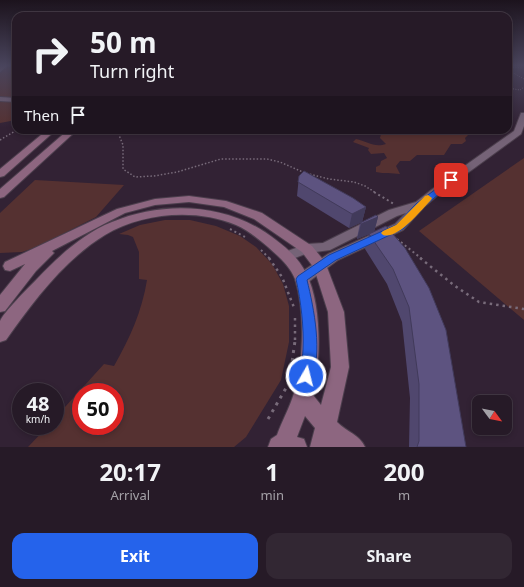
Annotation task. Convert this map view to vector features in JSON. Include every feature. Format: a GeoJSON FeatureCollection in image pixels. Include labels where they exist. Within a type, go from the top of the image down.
{"type":"FeatureCollection","features":[{"type":"Feature","properties":{"kind":"main road"},"geometry":{"type":"LineString","coordinates":[[0,174],[47,134]]}},
{"type":"Feature","properties":{"kind":"main road"},"geometry":{"type":"LineString","coordinates":[[0,195],[5,186],[68,134]]}},
{"type":"Feature","properties":{"kind":"main road"},"geometry":{"type":"LineString","coordinates":[[5,266],[58,243],[121,211],[155,202],[189,199],[226,204],[258,216],[307,249],[320,266],[336,312],[340,367],[321,447]]}},
{"type":"Feature","properties":{"kind":"main road"},"geometry":{"type":"LineString","coordinates":[[0,335],[55,269],[78,248],[101,231],[138,217],[182,211],[212,214],[234,220],[258,232],[287,256],[302,279],[307,305],[310,351],[302,398],[286,445]]}},
{"type":"Feature","properties":{"kind":"main road"},"geometry":{"type":"LineString","coordinates":[[0,306],[31,267],[58,243]]}},
{"type":"Feature","properties":{"kind":"main road"},"geometry":{"type":"LineString","coordinates":[[5,266],[55,269]]}},
{"type":"Feature","properties":{"kind":"main road"},"geometry":{"type":"LineString","coordinates":[[302,398],[337,437],[354,447]]}},
{"type":"Feature","properties":{"kind":"street"},"geometry":{"type":"LineString","coordinates":[[0,99],[12,100]]}},
{"type":"Feature","properties":{"kind":"street"},"geometry":{"type":"LineString","coordinates":[[302,279],[333,258],[399,227],[439,188],[518,132],[524,115]]}},
{"type":"Feature","properties":{"kind":"street"},"geometry":{"type":"LineString","coordinates":[[287,256],[307,249],[325,247],[393,214],[420,205]]}},
{"type":"Feature","properties":{"kind":"path"},"geometry":{"type":"LineString","coordinates":[[512,89],[520,90],[524,87]]}},
{"type":"Feature","properties":{"kind":"path"},"geometry":{"type":"LineString","coordinates":[[0,140],[12,133]]}},
{"type":"Feature","properties":{"kind":"path"},"geometry":{"type":"LineString","coordinates":[[120,134],[124,147],[121,162],[123,170],[135,177],[154,176],[178,172],[221,159],[267,159],[280,162],[305,173],[329,179],[354,182],[365,186],[404,210]]}},
{"type":"Feature","properties":{"kind":"path"},"geometry":{"type":"LineString","coordinates":[[224,226],[252,241]]}},
{"type":"Feature","properties":{"kind":"path"},"geometry":{"type":"LineString","coordinates":[[388,232],[455,286],[479,302],[524,309]]}},
{"type":"Feature","properties":{"kind":"path"},"geometry":{"type":"LineString","coordinates":[[256,245],[270,257],[279,272],[287,286],[295,311],[295,345],[289,383],[268,419]]}},
{"type":"Feature","properties":{"kind":"shaded area"},"geometry":{"type":"Polygon","coordinates":[[[0,86],[12,86],[12,121],[0,123],[0,86]]]}},
{"type":"Feature","properties":{"kind":"shaded area"},"geometry":{"type":"Polygon","coordinates":[[[381,134],[469,134],[465,138],[466,141],[462,144],[451,144],[444,155],[417,155],[410,161],[400,161],[396,166],[400,174],[376,172],[376,167],[380,165],[381,161],[387,158],[384,153],[371,154],[368,150],[369,148],[353,142],[356,139],[374,145],[386,144],[380,138],[381,134]]]}},
{"type":"Feature","properties":{"kind":"shaded area"},"geometry":{"type":"Polygon","coordinates":[[[524,158],[524,320],[419,231],[524,158]]]}},
{"type":"Feature","properties":{"kind":"shaded area"},"geometry":{"type":"Polygon","coordinates":[[[35,180],[124,185],[96,217],[37,247],[22,252],[0,253],[0,213],[35,180]]]}},
{"type":"Feature","properties":{"kind":"shaded area"},"geometry":{"type":"Polygon","coordinates":[[[165,220],[190,220],[216,226],[240,236],[256,247],[272,264],[283,284],[289,306],[289,342],[281,380],[246,437],[234,447],[28,447],[39,435],[64,435],[64,408],[72,399],[72,435],[124,435],[124,383],[87,383],[104,364],[114,366],[135,324],[145,291],[147,280],[139,279],[139,252],[133,237],[119,234],[140,225],[165,220]]]}},
{"type":"Feature","properties":{"kind":"building"},"geometry":{"type":"Polygon","coordinates":[[[304,171],[353,198],[366,207],[352,214],[298,182],[299,176],[304,171]]]}},
{"type":"Feature","properties":{"kind":"building"},"geometry":{"type":"Polygon","coordinates":[[[376,215],[378,217],[361,224],[360,223],[376,215]]]}},
{"type":"Feature","properties":{"kind":"building"},"geometry":{"type":"Polygon","coordinates":[[[386,226],[405,248],[429,288],[446,330],[466,447],[417,447],[419,441],[419,384],[409,307],[393,269],[369,234],[386,226]]]}},
{"type":"Feature","properties":{"kind":"slow traffic"},"geometry":{"type":"LineString","coordinates":[[386,233],[399,227],[428,198]]}},
{"type":"Feature","properties":{"kind":"route"},"geometry":{"type":"LineString","coordinates":[[306,376],[310,351],[307,305],[302,279],[333,258],[399,227],[420,205],[439,188],[451,180]]}}]}
